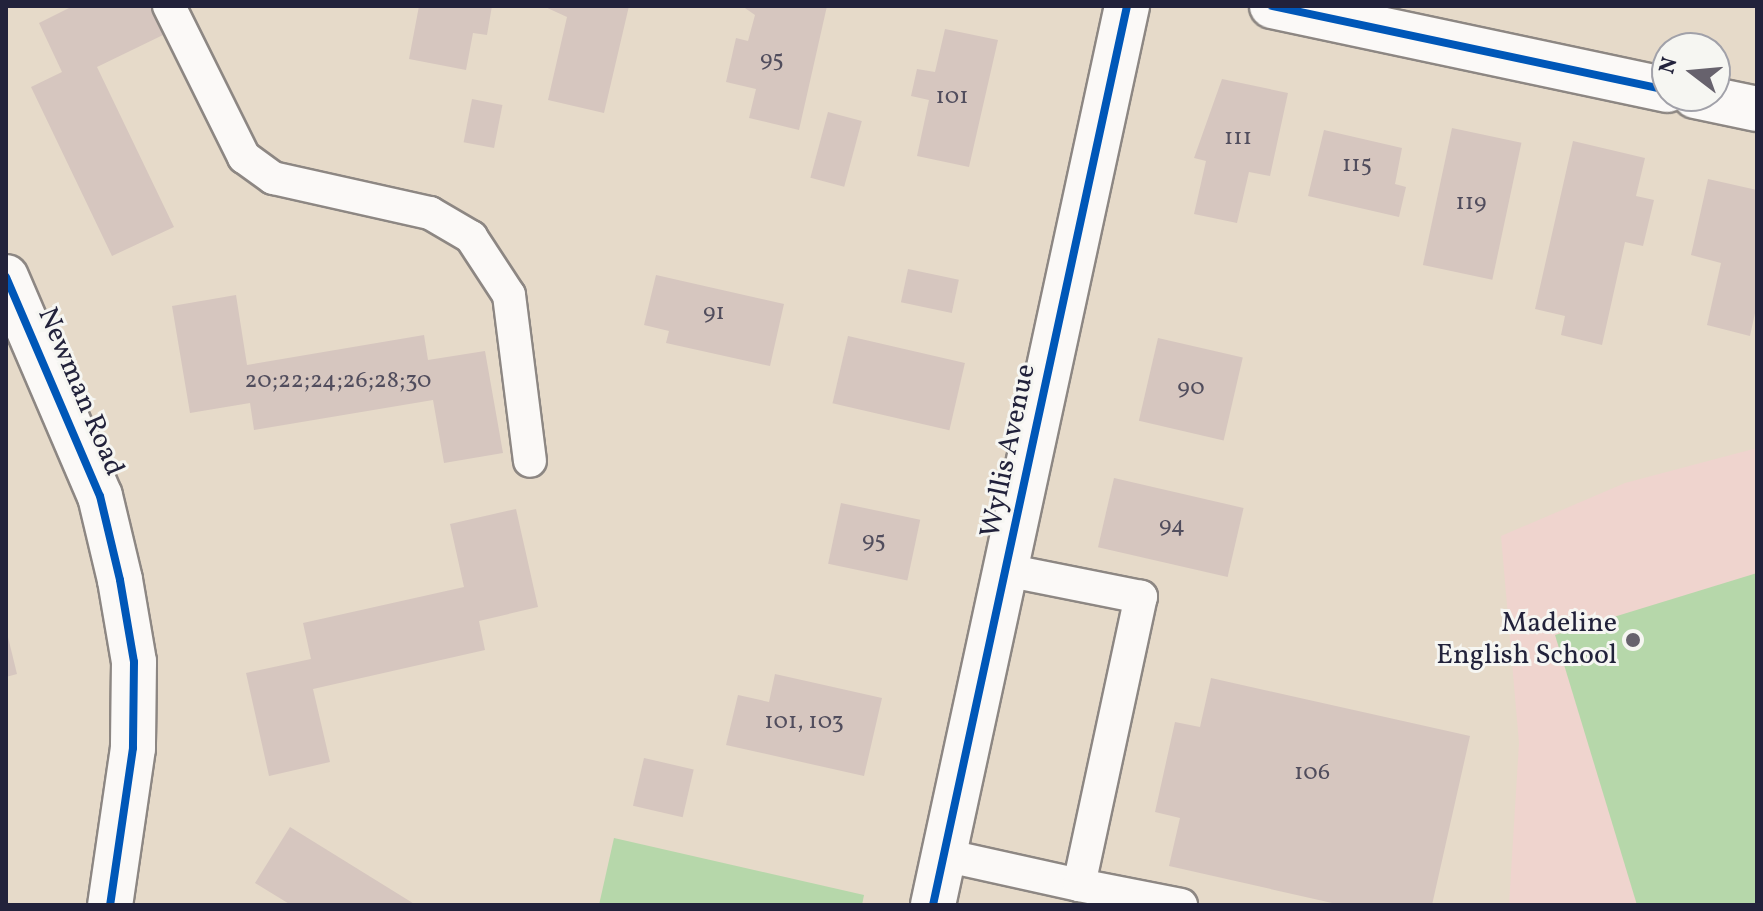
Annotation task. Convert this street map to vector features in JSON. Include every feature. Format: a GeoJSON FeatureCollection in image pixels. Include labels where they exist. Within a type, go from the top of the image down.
{"type":"FeatureCollection","features":[{"type":"Feature","properties":{"kind":"street","name":"Wyllis Avenue"},"geometry":{"type":"LineString","coordinates":[[933,905],[1127,6]]}},
{"type":"Feature","properties":{"kind":"street"},"geometry":{"type":"LineString","coordinates":[[1272,6],[1651,87]]}},
{"type":"Feature","properties":{"kind":"street"},"geometry":{"type":"LineString","coordinates":[[1731,104],[1757,109]]}},
{"type":"Feature","properties":{"kind":"street","name":"Newman Road"},"geometry":{"type":"LineString","coordinates":[[6,277],[100,496],[125,607],[134,662],[133,748],[110,905]]}},
{"type":"Feature","properties":{"kind":"lane"},"geometry":{"type":"LineString","coordinates":[[169,6],[244,157],[273,178],[430,213],[471,237],[509,295],[530,461]]}},
{"type":"Feature","properties":{"kind":"lane"},"geometry":{"type":"LineString","coordinates":[[1006,570],[1141,597],[1079,885]]}},
{"type":"Feature","properties":{"kind":"lane"},"geometry":{"type":"LineString","coordinates":[[944,855],[1181,905]]}},
{"type":"Feature","properties":{"kind":"shaded area","name":"Madeline English School"},"geometry":{"type":"Polygon","coordinates":[[[1757,448],[1757,905],[1509,905],[1519,743],[1501,536],[1625,483],[1757,448]]]}},
{"type":"Feature","properties":{"kind":"green space"},"geometry":{"type":"Polygon","coordinates":[[[1757,573],[1757,905],[1637,905],[1555,635],[1757,573]]]}},
{"type":"Feature","properties":{"kind":"green space"},"geometry":{"type":"Polygon","coordinates":[[[614,838],[864,895],[862,905],[599,905],[614,838]]]}},
{"type":"Feature","properties":{"kind":"building"},"geometry":{"type":"Polygon","coordinates":[[[73,6],[150,6],[163,35],[97,67],[174,227],[112,256],[31,87],[62,72],[39,23],[73,6]]]}},
{"type":"Feature","properties":{"kind":"building"},"geometry":{"type":"Polygon","coordinates":[[[419,6],[492,6],[487,35],[473,33],[466,70],[409,59],[419,6]]]}},
{"type":"Feature","properties":{"kind":"building"},"geometry":{"type":"Polygon","coordinates":[[[543,6],[629,6],[604,113],[548,100],[567,17],[543,6]]]}},
{"type":"Feature","properties":{"kind":"building"},"geometry":{"type":"Polygon","coordinates":[[[742,6],[827,6],[799,130],[749,118],[756,89],[726,82],[736,38],[748,41],[755,15],[742,6]]]}},
{"type":"Feature","properties":{"kind":"building"},"geometry":{"type":"Polygon","coordinates":[[[945,29],[998,40],[969,167],[917,156],[929,100],[911,96],[917,69],[935,72],[945,29]]]}},
{"type":"Feature","properties":{"kind":"building"},"geometry":{"type":"Polygon","coordinates":[[[1222,79],[1288,93],[1270,176],[1249,172],[1237,223],[1194,214],[1206,161],[1194,158],[1222,79]]]}},
{"type":"Feature","properties":{"kind":"building"},"geometry":{"type":"Polygon","coordinates":[[[472,99],[502,105],[494,148],[464,142],[472,99]]]}},
{"type":"Feature","properties":{"kind":"building"},"geometry":{"type":"Polygon","coordinates":[[[828,112],[862,121],[844,187],[810,178],[828,112]]]}},
{"type":"Feature","properties":{"kind":"building"},"geometry":{"type":"Polygon","coordinates":[[[1452,128],[1521,143],[1492,280],[1423,265],[1452,128]]]}},
{"type":"Feature","properties":{"kind":"building"},"geometry":{"type":"Polygon","coordinates":[[[1324,130],[1402,148],[1395,184],[1406,187],[1399,217],[1308,196],[1324,130]]]}},
{"type":"Feature","properties":{"kind":"building"},"geometry":{"type":"Polygon","coordinates":[[[1573,141],[1645,158],[1636,196],[1654,200],[1643,246],[1625,242],[1602,345],[1561,335],[1565,316],[1535,309],[1573,141]]]}},
{"type":"Feature","properties":{"kind":"building"},"geometry":{"type":"Polygon","coordinates":[[[1708,179],[1757,190],[1757,304],[1750,336],[1707,325],[1721,263],[1691,255],[1708,179]]]}},
{"type":"Feature","properties":{"kind":"building"},"geometry":{"type":"Polygon","coordinates":[[[908,269],[959,280],[952,313],[901,302],[908,269]]]}},
{"type":"Feature","properties":{"kind":"building"},"geometry":{"type":"Polygon","coordinates":[[[656,275],[784,304],[770,366],[666,343],[669,331],[644,325],[656,275]]]}},
{"type":"Feature","properties":{"kind":"building"},"geometry":{"type":"Polygon","coordinates":[[[236,295],[247,365],[424,335],[428,360],[485,351],[503,453],[444,463],[433,400],[254,430],[250,403],[190,413],[172,306],[236,295]]]}},
{"type":"Feature","properties":{"kind":"building"},"geometry":{"type":"Polygon","coordinates":[[[848,336],[965,363],[949,430],[832,403],[848,336]]]}},
{"type":"Feature","properties":{"kind":"building"},"geometry":{"type":"Polygon","coordinates":[[[1158,338],[1243,358],[1224,440],[1139,421],[1158,338]]]}},
{"type":"Feature","properties":{"kind":"building"},"geometry":{"type":"Polygon","coordinates":[[[1114,478],[1244,508],[1228,577],[1098,547],[1114,478]]]}},
{"type":"Feature","properties":{"kind":"building"},"geometry":{"type":"Polygon","coordinates":[[[841,503],[920,520],[907,580],[828,564],[841,503]]]}},
{"type":"Feature","properties":{"kind":"building"},"geometry":{"type":"Polygon","coordinates":[[[516,509],[538,607],[479,621],[485,650],[313,689],[330,762],[269,776],[246,673],[311,659],[303,623],[464,587],[450,524],[516,509]]]}},
{"type":"Feature","properties":{"kind":"building"},"geometry":{"type":"Polygon","coordinates":[[[6,629],[17,674],[6,677],[6,629]]]}},
{"type":"Feature","properties":{"kind":"building"},"geometry":{"type":"Polygon","coordinates":[[[775,674],[882,698],[864,776],[726,745],[738,695],[769,702],[775,674]]]}},
{"type":"Feature","properties":{"kind":"building"},"geometry":{"type":"Polygon","coordinates":[[[1211,678],[1470,736],[1432,905],[1341,905],[1169,866],[1180,818],[1155,812],[1175,722],[1200,727],[1211,678]]]}},
{"type":"Feature","properties":{"kind":"building"},"geometry":{"type":"Polygon","coordinates":[[[644,758],[694,769],[683,817],[633,806],[644,758]]]}},
{"type":"Feature","properties":{"kind":"building"},"geometry":{"type":"Polygon","coordinates":[[[290,827],[416,905],[291,905],[255,883],[290,827]]]}},
{"type":"Feature","properties":{"kind":"cycle path"},"geometry":{"type":"LineString","coordinates":[[933,905],[1127,6]]}},
{"type":"Feature","properties":{"kind":"cycle path"},"geometry":{"type":"LineString","coordinates":[[1272,6],[1651,87]]}},
{"type":"Feature","properties":{"kind":"cycle path"},"geometry":{"type":"LineString","coordinates":[[6,277],[100,496],[120,580],[134,662],[133,748],[110,905]]}},
{"type":"Feature","properties":{"kind":"place","name":"Madeline English School"},"geometry":{"type":"Point","coordinates":[1633,640]}}]}
